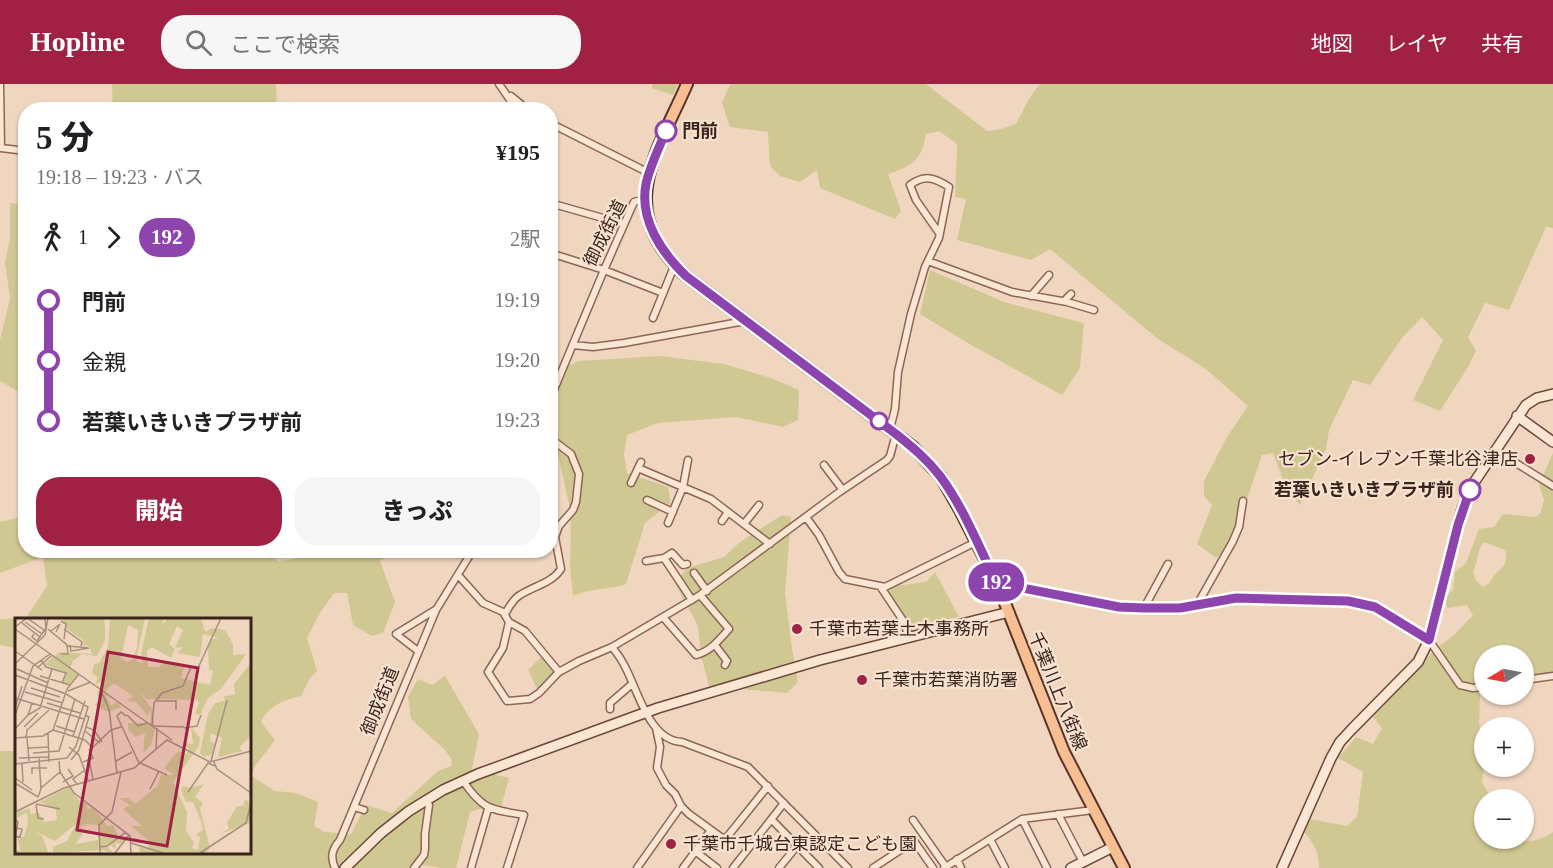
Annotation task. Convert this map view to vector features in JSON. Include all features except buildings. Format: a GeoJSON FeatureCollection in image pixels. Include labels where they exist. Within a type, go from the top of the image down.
{"type":"FeatureCollection","features":[{"type":"Feature","properties":{"kind":"main road","name":"御成街道"},"geometry":{"type":"LineString","coordinates":[[645,198],[649,173],[687,84]]}},
{"type":"Feature","properties":{"kind":"main road","name":"千葉川上八街線"},"geometry":{"type":"LineString","coordinates":[[645,198],[655,237],[686,276],[893,431],[923,456],[940,477],[954,498],[997,583],[1064,752],[1124,868]]}},
{"type":"Feature","properties":{"kind":"street"},"geometry":{"type":"LineString","coordinates":[[0,84],[1,148],[18,150]]}},
{"type":"Feature","properties":{"kind":"street"},"geometry":{"type":"LineString","coordinates":[[499,84],[518,102]]}},
{"type":"Feature","properties":{"kind":"street"},"geometry":{"type":"LineString","coordinates":[[506,92],[512,102]]}},
{"type":"Feature","properties":{"kind":"street"},"geometry":{"type":"LineString","coordinates":[[558,127],[649,173]]}},
{"type":"Feature","properties":{"kind":"street"},"geometry":{"type":"LineString","coordinates":[[509,622],[503,648],[488,672],[507,701],[530,699],[559,672],[579,660],[612,647],[706,591],[842,489],[887,460],[890,456],[901,358],[924,267],[939,232],[950,187],[933,178],[918,180],[910,185],[916,200],[939,232]]}},
{"type":"Feature","properties":{"kind":"street","name":"御成街道"},"geometry":{"type":"LineString","coordinates":[[558,375],[634,202],[645,198]]}},
{"type":"Feature","properties":{"kind":"street"},"geometry":{"type":"LineString","coordinates":[[558,205],[624,224]]}},
{"type":"Feature","properties":{"kind":"street"},"geometry":{"type":"LineString","coordinates":[[558,256],[663,292]]}},
{"type":"Feature","properties":{"kind":"street"},"geometry":{"type":"LineString","coordinates":[[928,261],[1012,292],[1064,301],[1094,310]]}},
{"type":"Feature","properties":{"kind":"street"},"geometry":{"type":"LineString","coordinates":[[653,318],[675,264]]}},
{"type":"Feature","properties":{"kind":"street"},"geometry":{"type":"LineString","coordinates":[[1031,296],[1049,275]]}},
{"type":"Feature","properties":{"kind":"street"},"geometry":{"type":"LineString","coordinates":[[1064,301],[1071,294]]}},
{"type":"Feature","properties":{"kind":"street"},"geometry":{"type":"LineString","coordinates":[[573,345],[624,344],[745,321]]}},
{"type":"Feature","properties":{"kind":"street"},"geometry":{"type":"LineString","coordinates":[[1282,868],[1340,742],[1414,667],[1429,640],[1462,509],[1471,487],[1526,405],[1537,398],[1553,394]]}},
{"type":"Feature","properties":{"kind":"street"},"geometry":{"type":"LineString","coordinates":[[1517,416],[1553,442]]}},
{"type":"Feature","properties":{"kind":"street"},"geometry":{"type":"LineString","coordinates":[[558,444],[571,454],[579,474],[573,510],[558,529]]}},
{"type":"Feature","properties":{"kind":"street"},"geometry":{"type":"LineString","coordinates":[[1495,450],[1553,486]]}},
{"type":"Feature","properties":{"kind":"street"},"geometry":{"type":"LineString","coordinates":[[668,524],[683,486],[688,460]]}},
{"type":"Feature","properties":{"kind":"street"},"geometry":{"type":"LineString","coordinates":[[631,483],[640,465],[711,499],[770,544]]}},
{"type":"Feature","properties":{"kind":"street"},"geometry":{"type":"LineString","coordinates":[[824,465],[842,489]]}},
{"type":"Feature","properties":{"kind":"street"},"geometry":{"type":"LineString","coordinates":[[647,500],[673,512]]}},
{"type":"Feature","properties":{"kind":"street"},"geometry":{"type":"LineString","coordinates":[[1197,606],[1233,542],[1239,527],[1243,501]]}},
{"type":"Feature","properties":{"kind":"street"},"geometry":{"type":"LineString","coordinates":[[744,524],[759,505]]}},
{"type":"Feature","properties":{"kind":"street"},"geometry":{"type":"LineString","coordinates":[[722,521],[728,512]]}},
{"type":"Feature","properties":{"kind":"street"},"geometry":{"type":"LineString","coordinates":[[806,517],[845,579],[880,586],[885,586],[976,542]]}},
{"type":"Feature","properties":{"kind":"street"},"geometry":{"type":"LineString","coordinates":[[505,614],[520,594],[532,591],[556,575],[561,569],[558,553]]}},
{"type":"Feature","properties":{"kind":"street"},"geometry":{"type":"LineString","coordinates":[[646,561],[664,558],[672,553],[683,565],[687,564]]}},
{"type":"Feature","properties":{"kind":"street","name":"御成街道"},"geometry":{"type":"LineString","coordinates":[[335,868],[332,857],[334,847],[340,840],[418,651],[436,610],[468,558]]}},
{"type":"Feature","properties":{"kind":"street"},"geometry":{"type":"LineString","coordinates":[[664,558],[692,600]]}},
{"type":"Feature","properties":{"kind":"street"},"geometry":{"type":"LineString","coordinates":[[1144,608],[1168,564]]}},
{"type":"Feature","properties":{"kind":"street"},"geometry":{"type":"LineString","coordinates":[[694,573],[706,591]]}},
{"type":"Feature","properties":{"kind":"street"},"geometry":{"type":"LineString","coordinates":[[458,575],[483,603],[505,614],[509,622],[525,632],[559,672]]}},
{"type":"Feature","properties":{"kind":"street"},"geometry":{"type":"LineString","coordinates":[[997,583],[1119,607],[1197,606],[1236,598],[1348,601],[1381,610],[1429,640],[1460,685],[1474,688]]}},
{"type":"Feature","properties":{"kind":"street"},"geometry":{"type":"LineString","coordinates":[[880,586],[902,619],[909,636]]}},
{"type":"Feature","properties":{"kind":"street"},"geometry":{"type":"LineString","coordinates":[[663,617],[696,655],[715,645],[729,629],[700,595]]}},
{"type":"Feature","properties":{"kind":"street"},"geometry":{"type":"LineString","coordinates":[[418,651],[396,634],[436,610]]}},
{"type":"Feature","properties":{"kind":"street"},"geometry":{"type":"LineString","coordinates":[[345,868],[381,833],[426,800],[463,781],[647,712],[809,663],[1009,612]]}},
{"type":"Feature","properties":{"kind":"street"},"geometry":{"type":"LineString","coordinates":[[715,645],[727,661],[725,665]]}},
{"type":"Feature","properties":{"kind":"street"},"geometry":{"type":"LineString","coordinates":[[612,647],[624,664],[632,684],[656,727],[673,742],[682,742],[748,767],[848,868]]}},
{"type":"Feature","properties":{"kind":"street"},"geometry":{"type":"LineString","coordinates":[[1534,679],[1553,676]]}},
{"type":"Feature","properties":{"kind":"street"},"geometry":{"type":"LineString","coordinates":[[610,709],[610,703],[632,684]]}},
{"type":"Feature","properties":{"kind":"street"},"geometry":{"type":"LineString","coordinates":[[656,727],[660,747],[657,768],[666,785],[675,794],[681,806],[722,838],[727,837],[768,786]]}},
{"type":"Feature","properties":{"kind":"street"},"geometry":{"type":"LineString","coordinates":[[463,781],[488,809],[524,815],[507,868]]}},
{"type":"Feature","properties":{"kind":"street"},"geometry":{"type":"LineString","coordinates":[[414,868],[424,855],[429,805],[426,800]]}},
{"type":"Feature","properties":{"kind":"street"},"geometry":{"type":"LineString","coordinates":[[733,868],[784,803]]}},
{"type":"Feature","properties":{"kind":"street"},"geometry":{"type":"LineString","coordinates":[[637,868],[681,806]]}},
{"type":"Feature","properties":{"kind":"street"},"geometry":{"type":"LineString","coordinates":[[354,807],[364,810]]}},
{"type":"Feature","properties":{"kind":"street"},"geometry":{"type":"LineString","coordinates":[[471,868],[488,809]]}},
{"type":"Feature","properties":{"kind":"street"},"geometry":{"type":"LineString","coordinates":[[913,820],[945,867],[1022,819],[1093,810]]}},
{"type":"Feature","properties":{"kind":"street"},"geometry":{"type":"LineString","coordinates":[[1058,814],[1083,862]]}},
{"type":"Feature","properties":{"kind":"street"},"geometry":{"type":"LineString","coordinates":[[1022,819],[1047,868]]}},
{"type":"Feature","properties":{"kind":"street"},"geometry":{"type":"LineString","coordinates":[[772,820],[819,868]]}},
{"type":"Feature","properties":{"kind":"street"},"geometry":{"type":"LineString","coordinates":[[683,868],[711,830]]}},
{"type":"Feature","properties":{"kind":"street"},"geometry":{"type":"LineString","coordinates":[[990,839],[1005,868]]}},
{"type":"Feature","properties":{"kind":"street"},"geometry":{"type":"LineString","coordinates":[[873,868],[914,841],[931,867]]}},
{"type":"Feature","properties":{"kind":"street"},"geometry":{"type":"LineString","coordinates":[[779,868],[797,846]]}},
{"type":"Feature","properties":{"kind":"street"},"geometry":{"type":"LineString","coordinates":[[1071,868],[1113,847]]}},
{"type":"Feature","properties":{"kind":"street"},"geometry":{"type":"LineString","coordinates":[[694,851],[717,868]]}},
{"type":"Feature","properties":{"kind":"street"},"geometry":{"type":"LineString","coordinates":[[957,860],[961,868]]}},
{"type":"Feature","properties":{"kind":"shaded area"},"geometry":{"type":"Polygon","coordinates":[[[112,84],[276,84],[277,102],[113,102],[112,84]]]}},
{"type":"Feature","properties":{"kind":"shaded area"},"geometry":{"type":"Polygon","coordinates":[[[653,84],[678,84],[673,95],[652,88],[653,84]]]}},
{"type":"Feature","properties":{"kind":"shaded area"},"geometry":{"type":"Polygon","coordinates":[[[730,84],[926,84],[987,131],[1016,124],[1030,97],[1040,84],[1553,84],[1553,228],[1546,227],[1509,310],[1485,303],[1468,337],[1476,351],[1440,411],[1413,400],[1443,340],[1422,317],[1402,338],[1370,385],[1353,380],[1329,430],[1326,449],[1300,505],[1287,490],[1273,453],[1262,455],[1231,546],[1216,558],[1197,544],[1212,505],[1204,496],[1204,481],[1227,437],[1248,406],[1206,369],[1158,339],[1050,249],[1031,260],[957,240],[966,199],[955,197],[957,144],[939,131],[926,134],[922,150],[915,160],[904,168],[888,174],[901,211],[895,219],[820,188],[817,170],[800,182],[780,176],[770,166],[768,132],[730,127],[722,103],[730,84]]]}},
{"type":"Feature","properties":{"kind":"shaded area"},"geometry":{"type":"Polygon","coordinates":[[[10,203],[18,204],[18,391],[0,381],[0,340],[10,298],[5,263],[10,238],[10,203]]]}},
{"type":"Feature","properties":{"kind":"shaded area"},"geometry":{"type":"Polygon","coordinates":[[[930,270],[1004,302],[1084,323],[1080,368],[1062,395],[920,314],[930,270]]]}},
{"type":"Feature","properties":{"kind":"shaded area"},"geometry":{"type":"Polygon","coordinates":[[[659,356],[724,364],[771,378],[799,390],[798,420],[783,427],[736,417],[658,423],[627,435],[624,454],[627,473],[668,487],[671,503],[645,523],[626,584],[573,596],[570,567],[571,513],[558,455],[558,370],[579,361],[659,356]]]}},
{"type":"Feature","properties":{"kind":"shaded area"},"geometry":{"type":"Polygon","coordinates":[[[1553,453],[1553,674],[1534,679],[1534,645],[1474,645],[1474,705],[1480,705],[1479,717],[1474,717],[1474,777],[1483,777],[1482,782],[1486,789],[1474,789],[1474,849],[1534,849],[1534,840],[1553,832],[1553,868],[1319,868],[1316,849],[1304,832],[1310,819],[1347,826],[1357,817],[1363,772],[1338,758],[1356,737],[1373,744],[1382,728],[1373,717],[1433,651],[1454,635],[1473,615],[1467,605],[1447,608],[1445,599],[1453,589],[1455,572],[1466,563],[1479,529],[1494,527],[1503,514],[1536,517],[1541,512],[1544,500],[1539,484],[1553,453]],[[1484,542],[1473,571],[1476,581],[1483,587],[1490,583],[1504,565],[1505,550],[1484,542]]]}},
{"type":"Feature","properties":{"kind":"shaded area"},"geometry":{"type":"Polygon","coordinates":[[[782,515],[791,517],[785,593],[798,682],[787,693],[709,686],[701,655],[698,626],[675,583],[687,568],[724,557],[740,542],[782,515]]]}},
{"type":"Feature","properties":{"kind":"shaded area"},"geometry":{"type":"Polygon","coordinates":[[[18,518],[18,558],[40,558],[0,573],[0,522],[18,518]]]}},
{"type":"Feature","properties":{"kind":"shaded area"},"geometry":{"type":"Polygon","coordinates":[[[43,558],[275,558],[278,562],[298,558],[385,558],[380,561],[395,602],[383,633],[372,636],[353,625],[347,593],[334,593],[307,638],[317,671],[310,678],[301,696],[277,704],[264,716],[261,722],[275,740],[250,775],[250,618],[26,618],[47,586],[43,558]]]}},
{"type":"Feature","properties":{"kind":"shaded area"},"geometry":{"type":"Polygon","coordinates":[[[935,572],[959,617],[910,628],[888,592],[894,586],[926,582],[935,572]]]}},
{"type":"Feature","properties":{"kind":"shaded area"},"geometry":{"type":"Polygon","coordinates":[[[15,618],[15,648],[0,645],[0,619],[15,618]]]}},
{"type":"Feature","properties":{"kind":"shaded area"},"geometry":{"type":"Polygon","coordinates":[[[543,655],[557,673],[538,691],[528,670],[543,655]]]}},
{"type":"Feature","properties":{"kind":"shaded area"},"geometry":{"type":"Polygon","coordinates":[[[445,676],[479,734],[472,769],[509,778],[499,815],[480,809],[470,812],[456,868],[440,868],[412,863],[409,868],[0,868],[0,751],[15,751],[15,853],[250,853],[250,775],[275,791],[296,793],[318,802],[314,826],[325,832],[351,834],[366,805],[392,813],[438,771],[451,766],[452,760],[445,750],[411,719],[408,697],[418,679],[432,685],[445,676]]]}},
{"type":"Feature","properties":{"kind":"bus line","name":"192"},"geometry":{"type":"LineString","coordinates":[[666,131],[653,161],[645,189],[646,210],[660,246],[686,276],[923,456],[954,498],[997,583],[1119,607],[1180,608],[1236,598],[1348,601],[1375,607],[1429,640],[1462,509],[1470,490]]}},
{"type":"Feature","properties":{"kind":"place","name":"門前"},"geometry":{"type":"Point","coordinates":[666,131]}},
{"type":"Feature","properties":{"kind":"place","name":"セブン-イレブン千葉北谷津店"},"geometry":{"type":"Point","coordinates":[1530,459]}},
{"type":"Feature","properties":{"kind":"place","name":"若葉いきいきプラザ前"},"geometry":{"type":"Point","coordinates":[1470,490]}},
{"type":"Feature","properties":{"kind":"place","name":"千葉市若葉土木事務所"},"geometry":{"type":"Point","coordinates":[797,629]}},
{"type":"Feature","properties":{"kind":"place","name":"千葉市若葉消防署"},"geometry":{"type":"Point","coordinates":[862,680]}},
{"type":"Feature","properties":{"kind":"place","name":"千葉市千城台東認定こども園"},"geometry":{"type":"Point","coordinates":[671,844]}}]}
